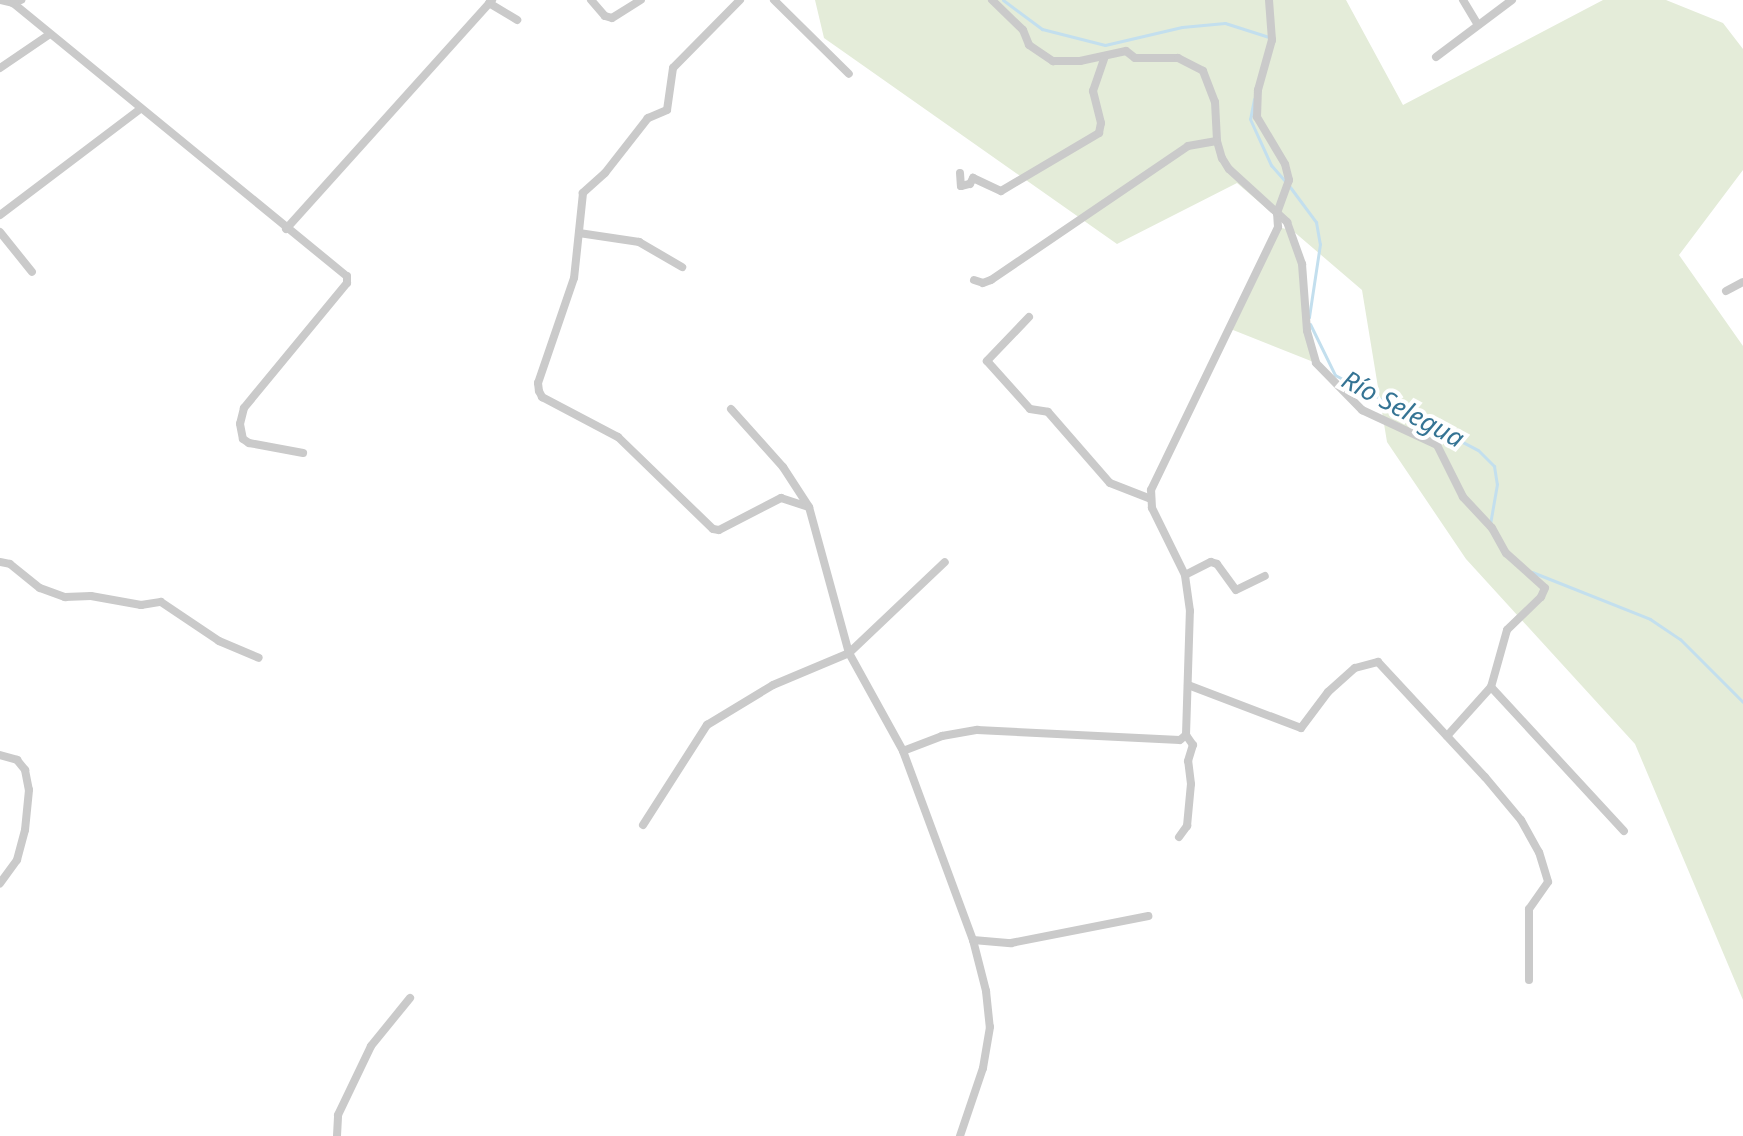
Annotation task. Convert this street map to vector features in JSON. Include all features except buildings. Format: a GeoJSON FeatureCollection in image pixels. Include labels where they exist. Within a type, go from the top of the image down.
{"type":"FeatureCollection","features":[{"type":"Feature","properties":{"kind":"street"},"geometry":{"type":"LineString","coordinates":[[0,0],[17,2],[50,34],[286,229],[340,269],[349,280],[244,408],[240,424],[243,439],[249,443],[303,453]]}},
{"type":"Feature","properties":{"kind":"street"},"geometry":{"type":"LineString","coordinates":[[591,0],[605,16],[612,18],[641,0]]}},
{"type":"Feature","properties":{"kind":"street"},"geometry":{"type":"LineString","coordinates":[[740,0],[673,68],[667,110],[648,118],[605,173],[586,189],[574,278],[538,383],[542,397],[618,437],[713,529],[719,530],[781,498],[809,507]]}},
{"type":"Feature","properties":{"kind":"street"},"geometry":{"type":"LineString","coordinates":[[774,0],[849,74]]}},
{"type":"Feature","properties":{"kind":"street"},"geometry":{"type":"LineString","coordinates":[[992,0],[1023,30],[1029,45],[1042,56],[1067,62],[1126,51],[1135,58],[1178,58],[1203,71],[1215,102],[1217,141],[1229,169],[1287,222],[1302,264],[1307,331],[1316,363],[1362,410],[1437,445],[1463,497],[1489,525],[1511,557],[1545,588],[1541,597],[1507,630],[1491,687],[1447,736]]}},
{"type":"Feature","properties":{"kind":"street"},"geometry":{"type":"LineString","coordinates":[[1179,837],[1187,826],[1190,812],[1188,761],[1193,745],[1186,735],[1190,611],[1185,575],[1152,508],[1151,490],[1278,227],[1277,213],[1287,184],[1285,164],[1257,117],[1258,90],[1272,40],[1269,0]]}},
{"type":"Feature","properties":{"kind":"street"},"geometry":{"type":"LineString","coordinates":[[1463,0],[1478,25]]}},
{"type":"Feature","properties":{"kind":"street"},"geometry":{"type":"LineString","coordinates":[[1436,57],[1512,0]]}},
{"type":"Feature","properties":{"kind":"street"},"geometry":{"type":"LineString","coordinates":[[286,229],[490,2],[517,20]]}},
{"type":"Feature","properties":{"kind":"street"},"geometry":{"type":"LineString","coordinates":[[0,68],[50,34]]}},
{"type":"Feature","properties":{"kind":"street"},"geometry":{"type":"LineString","coordinates":[[960,173],[961,186],[970,184],[973,178],[1001,191],[1099,133],[1101,123],[1093,91],[1105,57]]}},
{"type":"Feature","properties":{"kind":"street"},"geometry":{"type":"LineString","coordinates":[[0,215],[140,109]]}},
{"type":"Feature","properties":{"kind":"street"},"geometry":{"type":"LineString","coordinates":[[974,280],[983,283],[991,280],[1188,146],[1217,141]]}},
{"type":"Feature","properties":{"kind":"street"},"geometry":{"type":"LineString","coordinates":[[0,232],[32,272]]}},
{"type":"Feature","properties":{"kind":"street"},"geometry":{"type":"LineString","coordinates":[[579,233],[639,242],[682,267]]}},
{"type":"Feature","properties":{"kind":"street"},"geometry":{"type":"LineString","coordinates":[[1726,291],[1743,282]]}},
{"type":"Feature","properties":{"kind":"street"},"geometry":{"type":"LineString","coordinates":[[1029,317],[988,357],[989,364],[1030,409],[1048,412],[1110,483],[1151,499]]}},
{"type":"Feature","properties":{"kind":"street"},"geometry":{"type":"LineString","coordinates":[[731,409],[783,467],[809,507],[849,653],[903,751],[973,940],[986,991],[990,1027],[983,1068],[960,1136]]}},
{"type":"Feature","properties":{"kind":"street"},"geometry":{"type":"LineString","coordinates":[[0,562],[10,564],[40,588],[65,597],[91,596],[141,605],[161,602],[219,641],[259,658]]}},
{"type":"Feature","properties":{"kind":"street"},"geometry":{"type":"LineString","coordinates":[[643,825],[707,725],[773,685],[849,653],[945,562]]}},
{"type":"Feature","properties":{"kind":"street"},"geometry":{"type":"LineString","coordinates":[[1185,575],[1211,562],[1217,564],[1236,590],[1265,576]]}},
{"type":"Feature","properties":{"kind":"street"},"geometry":{"type":"LineString","coordinates":[[1188,685],[1301,728],[1328,692],[1355,668],[1378,662],[1521,820],[1548,877],[1528,914],[1529,980]]}},
{"type":"Feature","properties":{"kind":"street"},"geometry":{"type":"LineString","coordinates":[[1491,687],[1624,831]]}},
{"type":"Feature","properties":{"kind":"street"},"geometry":{"type":"LineString","coordinates":[[903,751],[942,736],[977,730],[1180,740],[1186,735]]}},
{"type":"Feature","properties":{"kind":"street"},"geometry":{"type":"LineString","coordinates":[[0,755],[17,760],[25,770],[29,790],[25,830],[17,860],[0,883]]}},
{"type":"Feature","properties":{"kind":"street"},"geometry":{"type":"LineString","coordinates":[[973,940],[1011,943],[1148,916]]}},
{"type":"Feature","properties":{"kind":"street"},"geometry":{"type":"LineString","coordinates":[[337,1136],[338,1115],[371,1046],[410,998]]}},
{"type":"Feature","properties":{"kind":"green space"},"geometry":{"type":"Polygon","coordinates":[[[815,0],[1346,0],[1403,105],[1603,0],[1666,0],[1723,23],[1743,49],[1743,170],[1679,255],[1743,346],[1743,1000],[1635,744],[1466,559],[1387,442],[1362,290],[1237,183],[1117,244],[824,38],[815,0]]]}},
{"type":"Feature","properties":{"kind":"green space"},"geometry":{"type":"Polygon","coordinates":[[[1278,227],[1286,229],[1301,261],[1307,327],[1316,363],[1228,328],[1278,227]]]}},
{"type":"Feature","properties":{"kind":"waterway","name":"Río Selegua"},"geometry":{"type":"LineString","coordinates":[[1003,0],[1042,29],[1105,45],[1182,27],[1225,23],[1269,37]]}},
{"type":"Feature","properties":{"kind":"waterway","name":"Río Selegua"},"geometry":{"type":"LineString","coordinates":[[1254,99],[1250,119],[1271,165],[1285,181]]}},
{"type":"Feature","properties":{"kind":"waterway","name":"Río Selegua"},"geometry":{"type":"LineString","coordinates":[[1290,187],[1316,222],[1320,244],[1309,317]]}},
{"type":"Feature","properties":{"kind":"waterway","name":"Río Selegua"},"geometry":{"type":"LineString","coordinates":[[1310,324],[1335,375],[1478,450],[1494,466],[1497,484],[1490,524]]}},
{"type":"Feature","properties":{"kind":"waterway","name":"Río Selegua"},"geometry":{"type":"LineString","coordinates":[[1532,572],[1650,619],[1680,639],[1743,702]]}}]}
